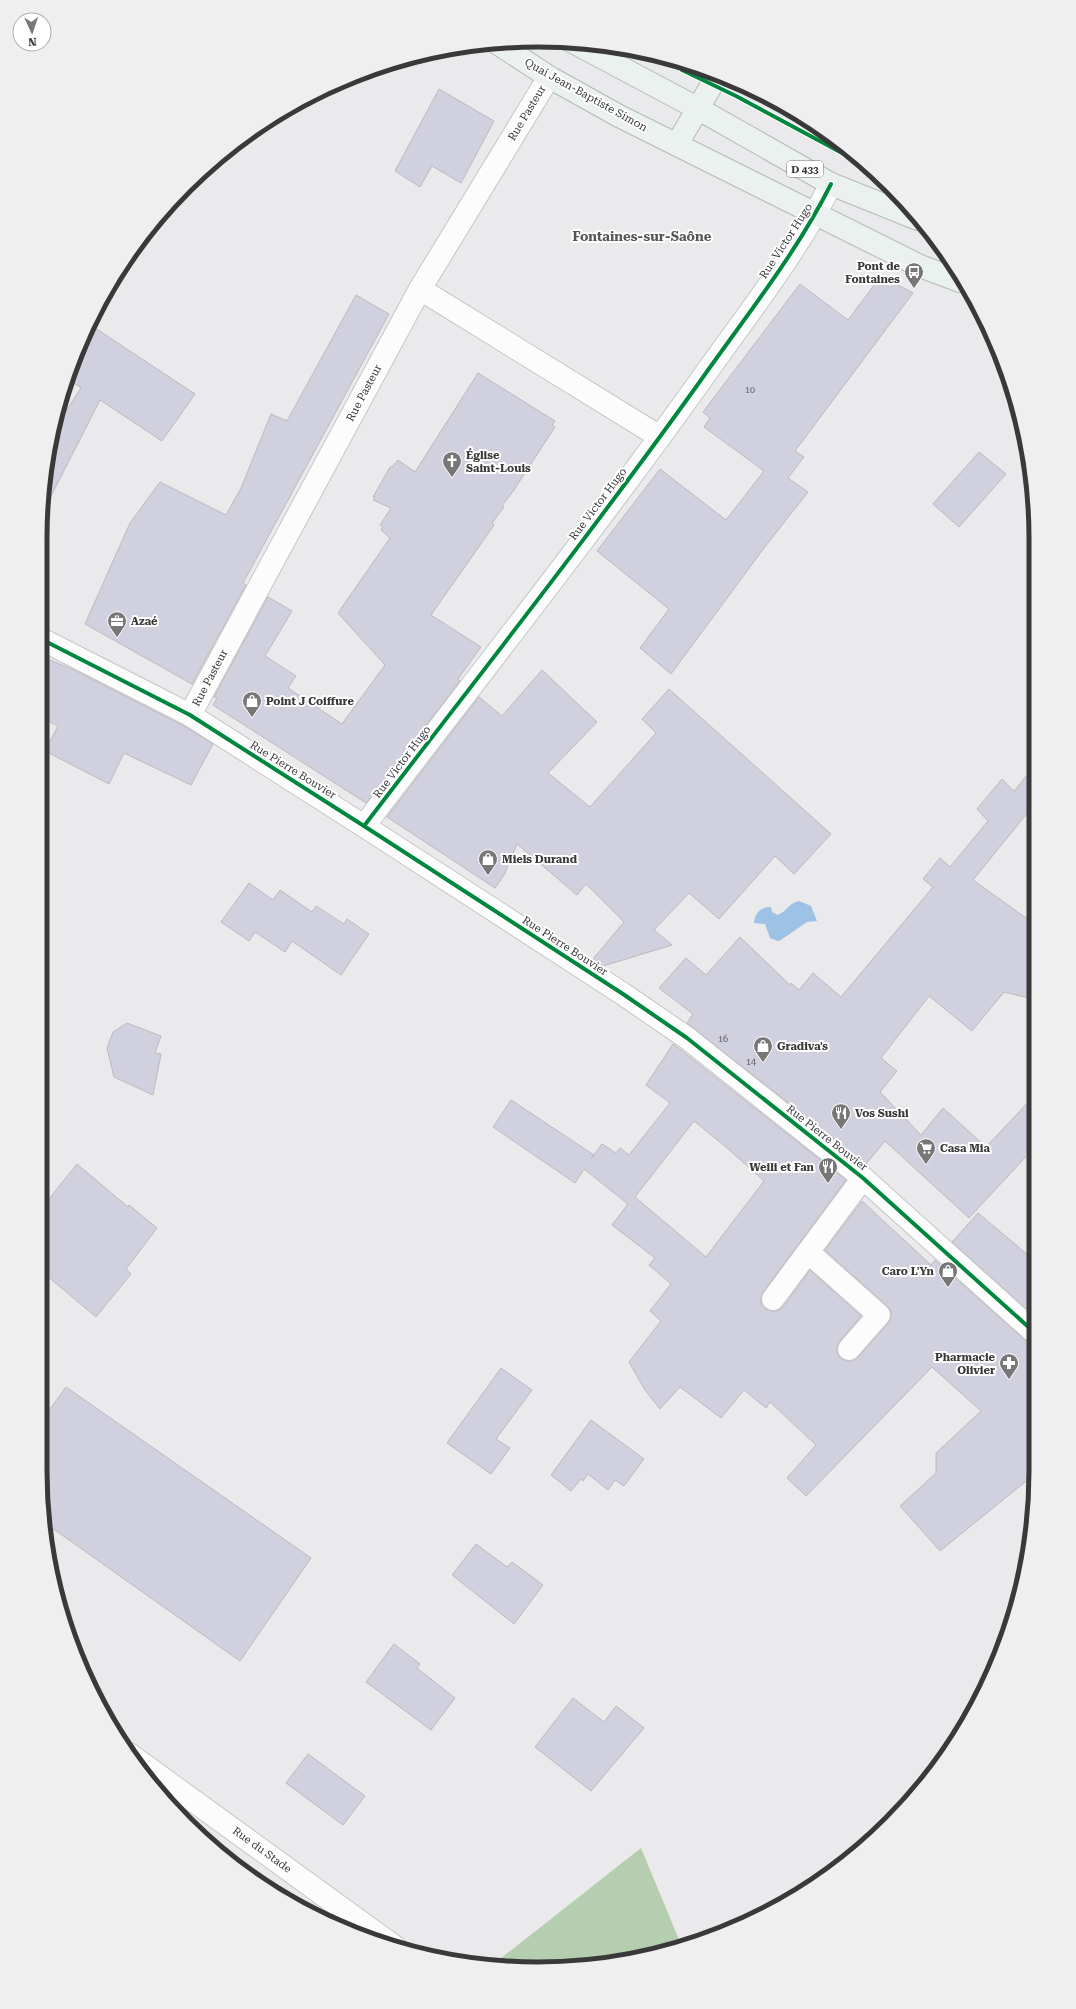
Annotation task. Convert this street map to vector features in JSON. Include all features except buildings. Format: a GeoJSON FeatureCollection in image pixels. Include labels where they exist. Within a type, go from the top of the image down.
{"type":"FeatureCollection","features":[{"type":"Feature","properties":{"kind":"main road","name":"Quai Jean-Baptiste Simon"},"geometry":{"type":"LineString","coordinates":[[503,48],[549,77],[619,116],[920,266],[955,279]]}},
{"type":"Feature","properties":{"kind":"main road","name":"D 433"},"geometry":{"type":"LineString","coordinates":[[587,50],[697,108],[831,184],[908,215]]}},
{"type":"Feature","properties":{"kind":"main road"},"geometry":{"type":"LineString","coordinates":[[677,144],[715,80]]}},
{"type":"Feature","properties":{"kind":"street","name":"Rue Pasteur"},"geometry":{"type":"LineString","coordinates":[[190,715],[420,289],[549,77]]}},
{"type":"Feature","properties":{"kind":"street","name":"Rue Victor Hugo"},"geometry":{"type":"LineString","coordinates":[[364,826],[660,437],[794,249],[816,215],[831,184]]}},
{"type":"Feature","properties":{"kind":"street"},"geometry":{"type":"LineString","coordinates":[[420,289],[660,437]]}},
{"type":"Feature","properties":{"kind":"street","name":"Rue Pierre Bouvier"},"geometry":{"type":"LineString","coordinates":[[47,641],[190,715],[623,994],[687,1038],[863,1178],[1029,1327]]}},
{"type":"Feature","properties":{"kind":"street"},"geometry":{"type":"LineString","coordinates":[[773,1299],[863,1178]]}},
{"type":"Feature","properties":{"kind":"street"},"geometry":{"type":"LineString","coordinates":[[808,1252],[880,1315],[849,1349]]}},
{"type":"Feature","properties":{"kind":"street","name":"Rue du Stade"},"geometry":{"type":"LineString","coordinates":[[145,1766],[380,1936]]}},
{"type":"Feature","properties":{"kind":"green space"},"geometry":{"type":"Polygon","coordinates":[[[641,1848],[679,1941],[634,1953],[602,1958],[538,1962],[498,1960],[641,1848]]]}},
{"type":"Feature","properties":{"kind":"water"},"geometry":{"type":"Polygon","coordinates":[[[799,901],[811,906],[817,921],[807,922],[781,940],[778,941],[770,938],[765,924],[754,923],[757,913],[761,909],[771,907],[772,912],[778,915],[793,903],[799,901]]]}},
{"type":"Feature","properties":{"kind":"cycle path"},"geometry":{"type":"LineString","coordinates":[[682,70],[736,96],[844,154]]}},
{"type":"Feature","properties":{"kind":"cycle path"},"geometry":{"type":"LineString","coordinates":[[364,826],[577,548],[660,436],[786,260],[817,210],[831,184]]}},
{"type":"Feature","properties":{"kind":"cycle path"},"geometry":{"type":"LineString","coordinates":[[47,642],[190,715],[623,994],[687,1038],[863,1178],[1029,1327]]}},
{"type":"Feature","properties":{"kind":"place","name":"Pont de Fontaines"},"geometry":{"type":"Point","coordinates":[914,289]}},
{"type":"Feature","properties":{"kind":"place","name":"Église Saint-Louis"},"geometry":{"type":"Point","coordinates":[452,478]}},
{"type":"Feature","properties":{"kind":"place","name":"Azaé"},"geometry":{"type":"Point","coordinates":[117,638]}},
{"type":"Feature","properties":{"kind":"place","name":"Point J Coiffure"},"geometry":{"type":"Point","coordinates":[252,718]}},
{"type":"Feature","properties":{"kind":"place","name":"Miels Durand"},"geometry":{"type":"Point","coordinates":[488,876]}},
{"type":"Feature","properties":{"kind":"place","name":"Gradiva's"},"geometry":{"type":"Point","coordinates":[763,1063]}},
{"type":"Feature","properties":{"kind":"place","name":"Vos Sushi"},"geometry":{"type":"Point","coordinates":[841,1130]}},
{"type":"Feature","properties":{"kind":"place","name":"Casa Mia"},"geometry":{"type":"Point","coordinates":[926,1165]}},
{"type":"Feature","properties":{"kind":"place","name":"Weili et Fan"},"geometry":{"type":"Point","coordinates":[828,1184]}},
{"type":"Feature","properties":{"kind":"place","name":"Caro L'Yn"},"geometry":{"type":"Point","coordinates":[948,1288]}},
{"type":"Feature","properties":{"kind":"place","name":"Pharmacie Olivier"},"geometry":{"type":"Point","coordinates":[1009,1380]}},
{"type":"Feature","properties":{"kind":"district","name":"Fontaines-sur-Saône"},"geometry":{"type":"Point","coordinates":[642,236]}}]}
